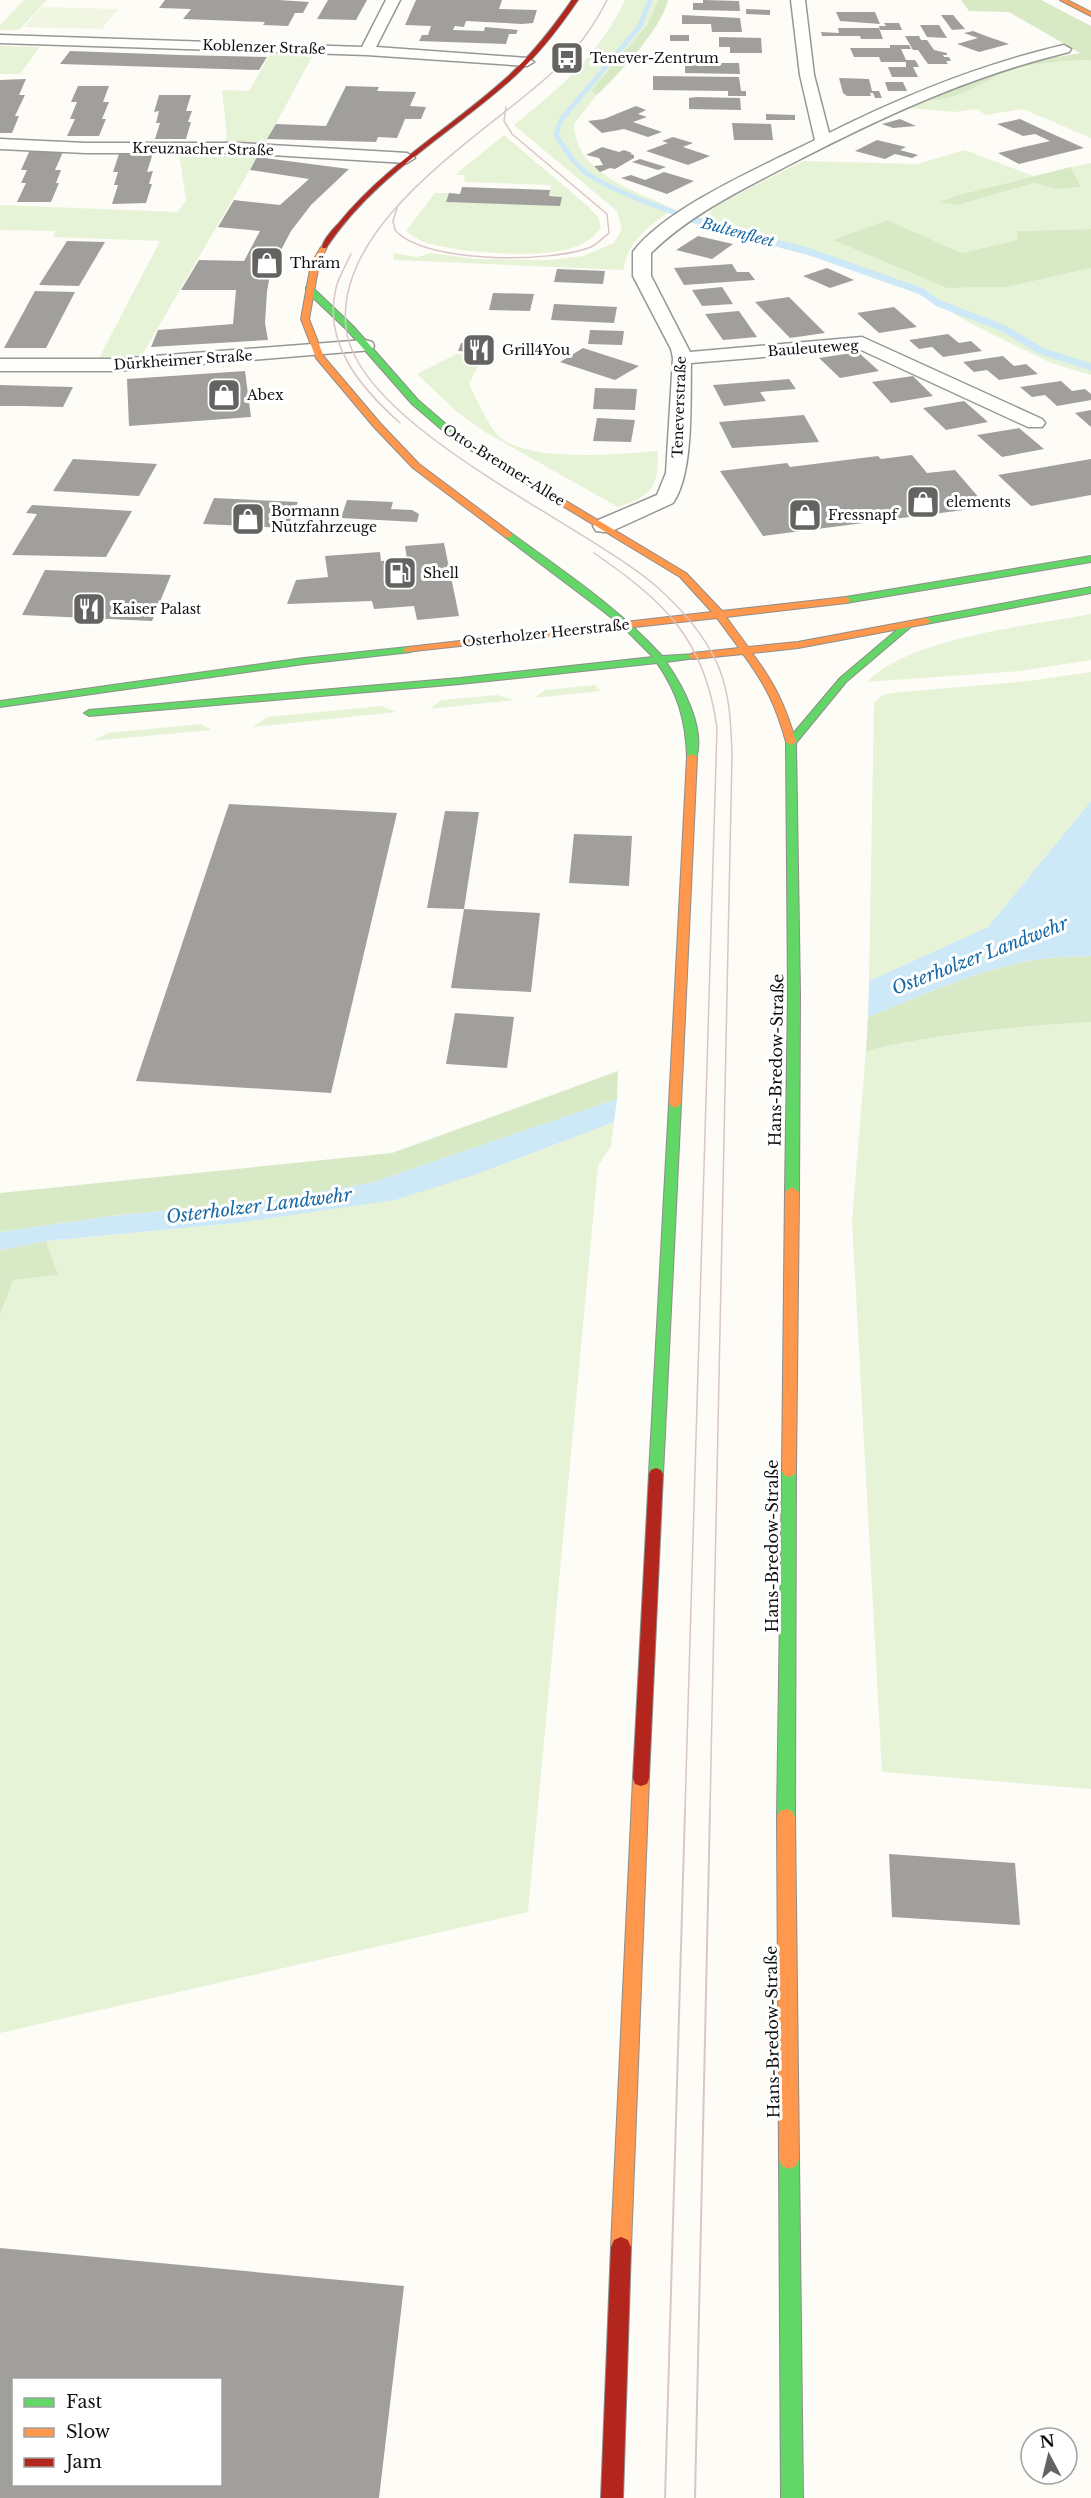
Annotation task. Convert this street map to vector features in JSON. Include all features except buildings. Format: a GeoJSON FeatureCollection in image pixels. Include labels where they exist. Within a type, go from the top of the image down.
{"type":"FeatureCollection","features":[{"type":"Feature","properties":{"kind":"main road"},"geometry":{"type":"LineString","coordinates":[[575,0],[558,25],[527,62],[460,118],[407,158],[366,194],[328,240],[315,264],[305,318],[315,351],[377,425],[416,466],[627,624],[649,644],[662,660],[688,708],[693,733],[629,2025],[612,2498]]}},
{"type":"Feature","properties":{"kind":"main road"},"geometry":{"type":"LineString","coordinates":[[1063,0],[1091,14]]}},
{"type":"Feature","properties":{"kind":"main road","name":"Otto-Brenner-Allee"},"geometry":{"type":"LineString","coordinates":[[309,289],[434,421],[458,439],[683,575],[720,615]]}},
{"type":"Feature","properties":{"kind":"main road","name":"Osterholzer Heerstraße"},"geometry":{"type":"LineString","coordinates":[[0,704],[304,661],[815,605],[1091,559]]}},
{"type":"Feature","properties":{"kind":"main road"},"geometry":{"type":"LineString","coordinates":[[76,713],[426,684],[798,645],[1091,590]]}},
{"type":"Feature","properties":{"kind":"main road","name":"Hans-Bredow-Straße"},"geometry":{"type":"LineString","coordinates":[[720,615],[776,696],[786,720],[791,743],[794,994],[786,1800],[792,2498]]}},
{"type":"Feature","properties":{"kind":"main road"},"geometry":{"type":"LineString","coordinates":[[791,743],[843,680],[908,625]]}},
{"type":"Feature","properties":{"kind":"street"},"geometry":{"type":"LineString","coordinates":[[367,51],[393,0]]}},
{"type":"Feature","properties":{"kind":"street"},"geometry":{"type":"LineString","coordinates":[[798,0],[807,75],[823,141]]}},
{"type":"Feature","properties":{"kind":"street","name":"Koblenzer Straße"},"geometry":{"type":"LineString","coordinates":[[0,39],[367,51],[527,62]]}},
{"type":"Feature","properties":{"kind":"street","name":"Teneverstraße"},"geometry":{"type":"LineString","coordinates":[[604,526],[666,499],[676,473],[682,358],[680,349],[642,276],[642,252],[670,225],[690,212],[823,141],[993,66],[1064,49]]}},
{"type":"Feature","properties":{"kind":"street","name":"Kreuznacher Straße"},"geometry":{"type":"LineString","coordinates":[[0,144],[86,148],[239,148],[407,158]]}},
{"type":"Feature","properties":{"kind":"street","name":"Bauleuteweg"},"geometry":{"type":"LineString","coordinates":[[682,358],[862,343],[1035,423]]}},
{"type":"Feature","properties":{"kind":"street","name":"Dürkheimer Straße"},"geometry":{"type":"LineString","coordinates":[[0,365],[116,365],[365,346]]}},
{"type":"Feature","properties":{"kind":"green space"},"geometry":{"type":"Polygon","coordinates":[[[24,0],[47,0],[19,30],[0,30],[0,25],[24,0]]]}},
{"type":"Feature","properties":{"kind":"green space"},"geometry":{"type":"Polygon","coordinates":[[[625,0],[658,0],[647,25],[592,91],[597,95],[574,124],[577,142],[585,156],[596,168],[610,179],[674,209],[657,220],[635,242],[624,270],[394,260],[393,253],[417,257],[431,253],[476,259],[551,260],[583,256],[614,243],[622,229],[617,211],[514,125],[547,98],[591,54],[615,20],[625,0]]]}},
{"type":"Feature","properties":{"kind":"green space"},"geometry":{"type":"Polygon","coordinates":[[[658,0],[668,0],[649,37],[597,95],[591,91],[647,25],[658,0]]]}},
{"type":"Feature","properties":{"kind":"green space"},"geometry":{"type":"Polygon","coordinates":[[[961,0],[1041,0],[1091,26],[1091,60],[1028,66],[1007,72],[957,95],[937,100],[928,99],[1006,66],[1080,53],[1009,12],[969,11],[961,0]]]}},
{"type":"Feature","properties":{"kind":"green space"},"geometry":{"type":"Polygon","coordinates":[[[42,7],[118,9],[102,29],[24,27],[42,7]]]}},
{"type":"Feature","properties":{"kind":"green space"},"geometry":{"type":"Polygon","coordinates":[[[0,46],[40,47],[20,74],[0,74],[0,46]]]}},
{"type":"Feature","properties":{"kind":"green space"},"geometry":{"type":"Polygon","coordinates":[[[270,54],[313,55],[265,144],[224,143],[227,137],[222,90],[249,91],[270,54]]]}},
{"type":"Feature","properties":{"kind":"green space"},"geometry":{"type":"Polygon","coordinates":[[[1091,60],[1091,138],[1023,109],[986,115],[976,109],[955,112],[906,108],[928,99],[947,98],[1008,72],[1046,62],[1091,60]]]}},
{"type":"Feature","properties":{"kind":"green space"},"geometry":{"type":"Polygon","coordinates":[[[504,135],[589,207],[598,217],[601,228],[596,234],[586,242],[561,251],[525,254],[449,248],[420,240],[406,231],[435,193],[449,193],[447,202],[560,205],[562,197],[549,196],[551,185],[464,182],[465,175],[455,175],[504,135]]]}},
{"type":"Feature","properties":{"kind":"green space"},"geometry":{"type":"Polygon","coordinates":[[[965,150],[1034,176],[962,194],[957,205],[1034,183],[1056,189],[1081,187],[1071,167],[1091,163],[1091,229],[1018,231],[1018,240],[962,253],[887,220],[834,240],[947,288],[1007,287],[1091,268],[1091,375],[1051,363],[972,324],[919,294],[805,253],[809,248],[712,225],[699,219],[712,212],[707,210],[803,161],[917,164],[965,150]]]}},
{"type":"Feature","properties":{"kind":"green space"},"geometry":{"type":"Polygon","coordinates":[[[179,153],[259,154],[142,355],[99,358],[160,241],[53,237],[55,231],[0,230],[0,205],[178,212],[186,200],[179,153]]]}},
{"type":"Feature","properties":{"kind":"green space"},"geometry":{"type":"Polygon","coordinates":[[[1071,167],[1081,187],[1056,189],[1034,183],[957,205],[939,202],[962,194],[1071,167]]]}},
{"type":"Feature","properties":{"kind":"green space"},"geometry":{"type":"Polygon","coordinates":[[[887,220],[962,253],[1017,240],[1018,231],[1091,229],[1091,268],[1007,287],[947,288],[833,240],[887,220]]]}},
{"type":"Feature","properties":{"kind":"green space"},"geometry":{"type":"Polygon","coordinates":[[[457,354],[484,355],[469,384],[492,428],[508,443],[526,449],[572,455],[658,451],[657,473],[652,488],[639,498],[618,507],[485,432],[456,411],[417,374],[457,354]]]}},
{"type":"Feature","properties":{"kind":"green space"},"geometry":{"type":"Polygon","coordinates":[[[1091,614],[1091,660],[1020,671],[867,682],[886,667],[912,654],[941,644],[1005,629],[1091,614]]]}},
{"type":"Feature","properties":{"kind":"green space"},"geometry":{"type":"Polygon","coordinates":[[[1091,672],[1091,801],[988,927],[869,981],[874,703],[881,696],[891,693],[1028,681],[1091,672]]]}},
{"type":"Feature","properties":{"kind":"green space"},"geometry":{"type":"Polygon","coordinates":[[[595,685],[601,691],[534,698],[545,690],[595,685]]]}},
{"type":"Feature","properties":{"kind":"green space"},"geometry":{"type":"Polygon","coordinates":[[[497,695],[514,700],[430,709],[441,700],[497,695]]]}},
{"type":"Feature","properties":{"kind":"green space"},"geometry":{"type":"Polygon","coordinates":[[[382,706],[396,712],[253,727],[267,717],[382,706]]]}},
{"type":"Feature","properties":{"kind":"green space"},"geometry":{"type":"Polygon","coordinates":[[[201,724],[212,730],[93,741],[107,733],[201,724]]]}},
{"type":"Feature","properties":{"kind":"green space"},"geometry":{"type":"Polygon","coordinates":[[[1091,956],[1091,1022],[978,1032],[866,1051],[868,1017],[957,982],[1004,967],[1049,958],[1091,956]]]}},
{"type":"Feature","properties":{"kind":"green space"},"geometry":{"type":"Polygon","coordinates":[[[1091,1022],[1091,1789],[882,1772],[852,1221],[866,1051],[978,1032],[1091,1022]]]}},
{"type":"Feature","properties":{"kind":"green space"},"geometry":{"type":"Polygon","coordinates":[[[618,1071],[617,1099],[371,1183],[270,1200],[112,1216],[0,1232],[0,1193],[392,1153],[618,1071]]]}},
{"type":"Feature","properties":{"kind":"green space"},"geometry":{"type":"Polygon","coordinates":[[[614,1122],[611,1146],[598,1166],[528,1912],[0,2033],[0,1315],[13,1280],[57,1275],[46,1241],[237,1223],[480,1173],[614,1122]]]}},
{"type":"Feature","properties":{"kind":"green space"},"geometry":{"type":"Polygon","coordinates":[[[46,1241],[58,1275],[13,1280],[0,1315],[0,1250],[46,1241]]]}},
{"type":"Feature","properties":{"kind":"water","name":"Osterholzer Landwehr"},"geometry":{"type":"Polygon","coordinates":[[[1091,801],[1091,956],[1049,958],[1004,967],[957,981],[868,1017],[869,981],[988,927],[1091,801]]]}},
{"type":"Feature","properties":{"kind":"water","name":"Osterholzer Landwehr"},"geometry":{"type":"Polygon","coordinates":[[[617,1099],[614,1122],[480,1173],[395,1200],[237,1223],[46,1241],[0,1250],[0,1232],[112,1216],[270,1200],[371,1183],[617,1099]]]}},
{"type":"Feature","properties":{"kind":"waterway","name":"Bultenfleet"},"geometry":{"type":"LineString","coordinates":[[650,0],[640,26],[561,120],[556,135],[575,162],[589,175],[624,193],[685,216]]}},
{"type":"Feature","properties":{"kind":"waterway","name":"Bultenfleet"},"geometry":{"type":"LineString","coordinates":[[681,215],[711,226],[807,251],[921,291],[938,303],[1003,328],[1041,351],[1091,367]]}},
{"type":"Feature","properties":{"kind":"tram line"},"geometry":{"type":"LineString","coordinates":[[505,112],[570,55],[584,38],[607,0]]}},
{"type":"Feature","properties":{"kind":"tram line"},"geometry":{"type":"LineString","coordinates":[[505,112],[506,107]]}},
{"type":"Feature","properties":{"kind":"tram line"},"geometry":{"type":"LineString","coordinates":[[397,208],[393,221],[395,230],[410,241],[459,255],[519,258],[548,256],[573,252],[598,243],[609,233],[607,214],[512,134],[504,121],[505,112]]}},
{"type":"Feature","properties":{"kind":"tram line"},"geometry":{"type":"LineString","coordinates":[[505,112],[420,183],[389,216],[364,252],[349,289],[346,328],[359,365],[389,401],[430,436],[478,470],[622,561],[665,594],[683,612],[705,641],[717,663],[725,685],[732,755],[710,1810]]}},
{"type":"Feature","properties":{"kind":"tram line"},"geometry":{"type":"LineString","coordinates":[[351,254],[337,284],[333,308],[340,346],[359,380],[400,423]]}},
{"type":"Feature","properties":{"kind":"tram line"},"geometry":{"type":"LineString","coordinates":[[594,553],[641,588],[678,626],[692,646],[703,670],[717,728],[685,1810]]}},
{"type":"Feature","properties":{"kind":"tram line"},"geometry":{"type":"LineString","coordinates":[[665,2498],[685,1809]]}},
{"type":"Feature","properties":{"kind":"tram line"},"geometry":{"type":"LineString","coordinates":[[695,2498],[710,1809]]}},
{"type":"Feature","properties":{"kind":"traffic: fast"},"geometry":{"type":"LineString","coordinates":[[309,289],[350,328],[415,402],[458,439],[521,477]]}},
{"type":"Feature","properties":{"kind":"traffic: fast"},"geometry":{"type":"LineString","coordinates":[[508,535],[626,625],[661,661],[675,682],[685,704],[691,729],[692,757]]}},
{"type":"Feature","properties":{"kind":"traffic: fast"},"geometry":{"type":"LineString","coordinates":[[846,600],[1091,559]]}},
{"type":"Feature","properties":{"kind":"traffic: fast"},"geometry":{"type":"LineString","coordinates":[[926,621],[1091,590]]}},
{"type":"Feature","properties":{"kind":"traffic: fast"},"geometry":{"type":"LineString","coordinates":[[791,743],[843,680],[908,625]]}},
{"type":"Feature","properties":{"kind":"traffic: fast"},"geometry":{"type":"LineString","coordinates":[[0,704],[304,661],[408,650]]}},
{"type":"Feature","properties":{"kind":"traffic: fast"},"geometry":{"type":"LineString","coordinates":[[89,713],[460,681],[693,656]]}},
{"type":"Feature","properties":{"kind":"traffic: fast"},"geometry":{"type":"LineString","coordinates":[[791,742],[794,994],[792,1192]]}},
{"type":"Feature","properties":{"kind":"traffic: fast"},"geometry":{"type":"LineString","coordinates":[[656,1474],[675,1104]]}},
{"type":"Feature","properties":{"kind":"traffic: fast"},"geometry":{"type":"LineString","coordinates":[[786,1817],[789,1471]]}},
{"type":"Feature","properties":{"kind":"traffic: fast"},"geometry":{"type":"LineString","coordinates":[[789,2159],[792,2498]]}},
{"type":"Feature","properties":{"kind":"traffic: slow"},"geometry":{"type":"LineString","coordinates":[[1063,0],[1091,14]]}},
{"type":"Feature","properties":{"kind":"traffic: slow"},"geometry":{"type":"LineString","coordinates":[[324,247],[315,264],[305,319],[320,358],[377,425],[416,466],[508,535]]}},
{"type":"Feature","properties":{"kind":"traffic: slow"},"geometry":{"type":"LineString","coordinates":[[521,477],[683,575],[720,615],[765,677],[781,707],[791,742]]}},
{"type":"Feature","properties":{"kind":"traffic: slow"},"geometry":{"type":"LineString","coordinates":[[408,650],[846,600]]}},
{"type":"Feature","properties":{"kind":"traffic: slow"},"geometry":{"type":"LineString","coordinates":[[693,656],[798,645],[926,621]]}},
{"type":"Feature","properties":{"kind":"traffic: slow"},"geometry":{"type":"LineString","coordinates":[[675,1104],[692,757]]}},
{"type":"Feature","properties":{"kind":"traffic: slow"},"geometry":{"type":"LineString","coordinates":[[789,1471],[792,1192]]}},
{"type":"Feature","properties":{"kind":"traffic: slow"},"geometry":{"type":"LineString","coordinates":[[621,2247],[641,1778]]}},
{"type":"Feature","properties":{"kind":"traffic: slow"},"geometry":{"type":"LineString","coordinates":[[786,1817],[789,2159]]}},
{"type":"Feature","properties":{"kind":"traffic: jam"},"geometry":{"type":"LineString","coordinates":[[324,247],[349,214],[390,172],[506,82],[527,62],[575,0]]}},
{"type":"Feature","properties":{"kind":"traffic: jam"},"geometry":{"type":"LineString","coordinates":[[641,1778],[656,1474]]}},
{"type":"Feature","properties":{"kind":"traffic: jam"},"geometry":{"type":"LineString","coordinates":[[612,2498],[621,2247]]}},
{"type":"Feature","properties":{"kind":"place","name":"Tenever-Zentrum"},"geometry":{"type":"Point","coordinates":[567,58]}},
{"type":"Feature","properties":{"kind":"place","name":"Thräm"},"geometry":{"type":"Point","coordinates":[267,263]}},
{"type":"Feature","properties":{"kind":"place","name":"Grill4You"},"geometry":{"type":"Point","coordinates":[479,350]}},
{"type":"Feature","properties":{"kind":"place","name":"Abex"},"geometry":{"type":"Point","coordinates":[224,395]}},
{"type":"Feature","properties":{"kind":"place","name":"elements"},"geometry":{"type":"Point","coordinates":[923,502]}},
{"type":"Feature","properties":{"kind":"place","name":"Fressnapf"},"geometry":{"type":"Point","coordinates":[805,515]}},
{"type":"Feature","properties":{"kind":"place","name":"Bormann Nutzfahrzeuge"},"geometry":{"type":"Point","coordinates":[248,519]}},
{"type":"Feature","properties":{"kind":"place","name":"Shell"},"geometry":{"type":"Point","coordinates":[400,573]}},
{"type":"Feature","properties":{"kind":"place","name":"Kaiser Palast"},"geometry":{"type":"Point","coordinates":[89,609]}}]}
